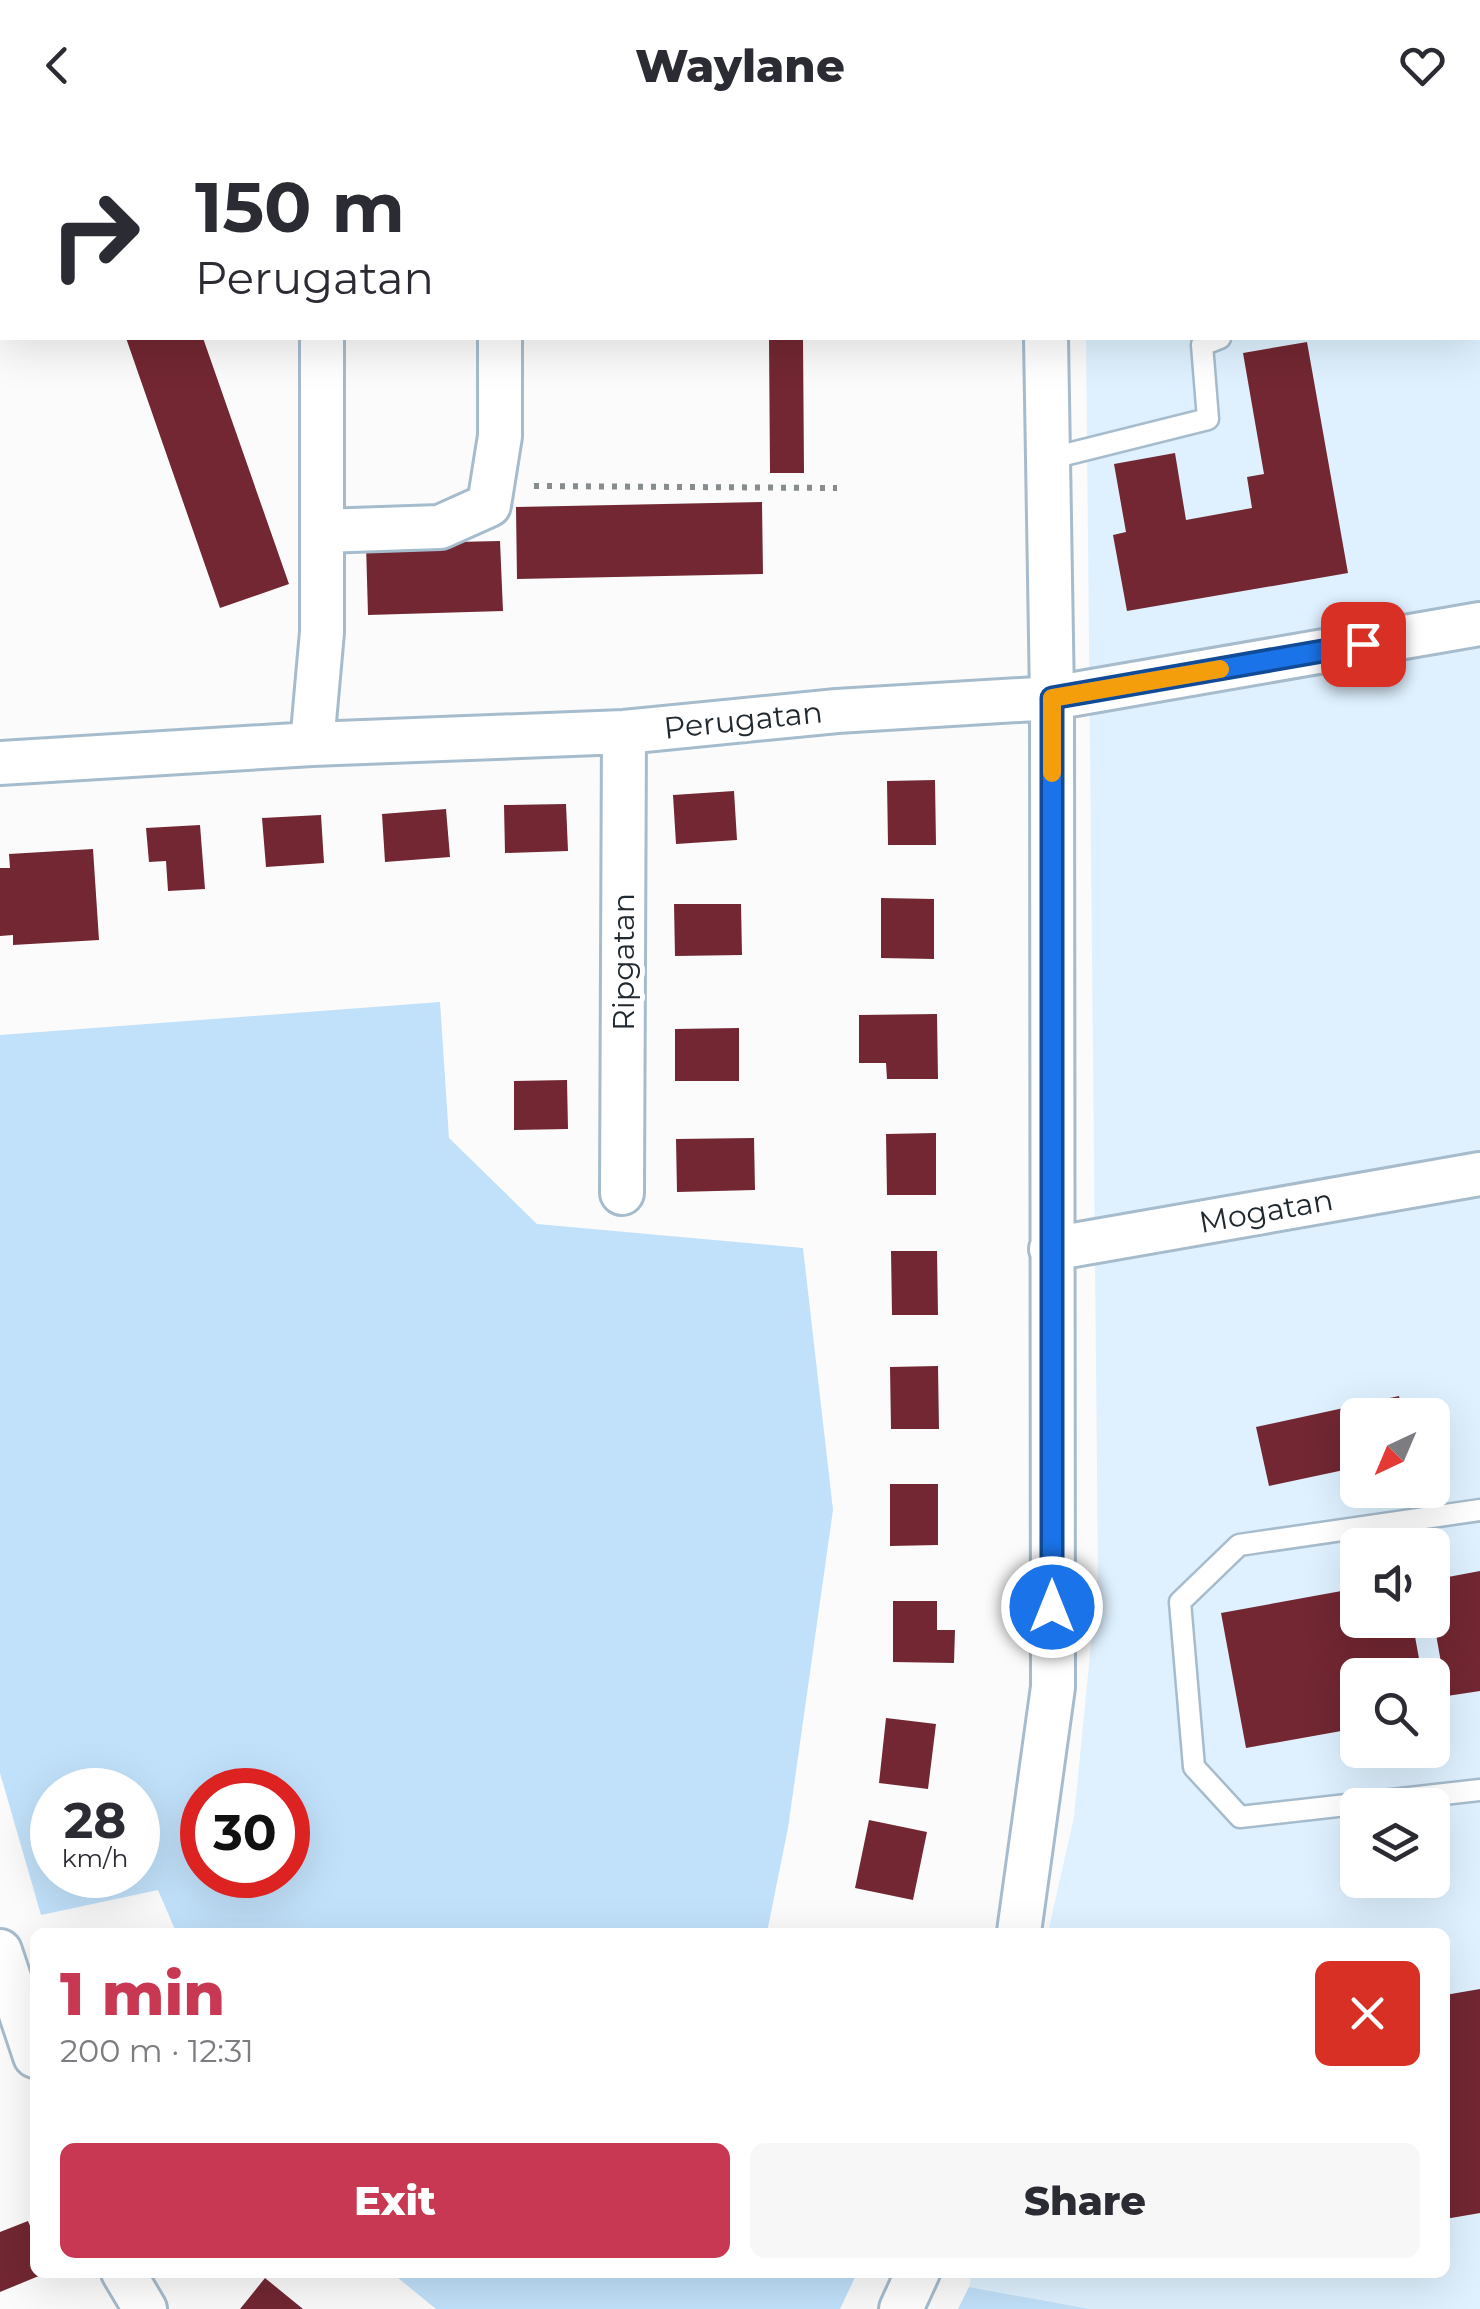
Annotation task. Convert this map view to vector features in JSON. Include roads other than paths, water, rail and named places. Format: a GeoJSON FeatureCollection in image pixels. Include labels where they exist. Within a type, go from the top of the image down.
{"type":"FeatureCollection","features":[{"type":"Feature","properties":{"kind":"street"},"geometry":{"type":"LineString","coordinates":[[312,744],[322,632],[322,340]]}},
{"type":"Feature","properties":{"kind":"street"},"geometry":{"type":"LineString","coordinates":[[322,531],[440,527],[490,505],[500,436],[500,340]]}},
{"type":"Feature","properties":{"kind":"street"},"geometry":{"type":"LineString","coordinates":[[1020,1928],[1052,1686],[1052,698],[1046,340]]}},
{"type":"Feature","properties":{"kind":"street","name":"Perugatan"},"geometry":{"type":"LineString","coordinates":[[0,764],[312,744],[624,732],[837,710],[1052,698],[1480,624]]}},
{"type":"Feature","properties":{"kind":"street","name":"Ripgatan"},"geometry":{"type":"LineString","coordinates":[[622,1193],[624,732]]}},
{"type":"Feature","properties":{"kind":"street","name":"Mogatan"},"geometry":{"type":"LineString","coordinates":[[1052,1249],[1480,1174]]}},
{"type":"Feature","properties":{"kind":"street"},"geometry":{"type":"LineString","coordinates":[[0,1950],[30,2041]]}},
{"type":"Feature","properties":{"kind":"street"},"geometry":{"type":"LineString","coordinates":[[127,2278],[145,2309]]}},
{"type":"Feature","properties":{"kind":"street"},"geometry":{"type":"LineString","coordinates":[[901,2309],[915,2278]]}},
{"type":"Feature","properties":{"kind":"lane"},"geometry":{"type":"LineString","coordinates":[[1048,459],[1208,418],[1202,345],[1215,340]]}},
{"type":"Feature","properties":{"kind":"lane"},"geometry":{"type":"LineString","coordinates":[[1480,1510],[1240,1545],[1180,1602],[1194,1767],[1240,1817],[1480,1790]]}}]}
